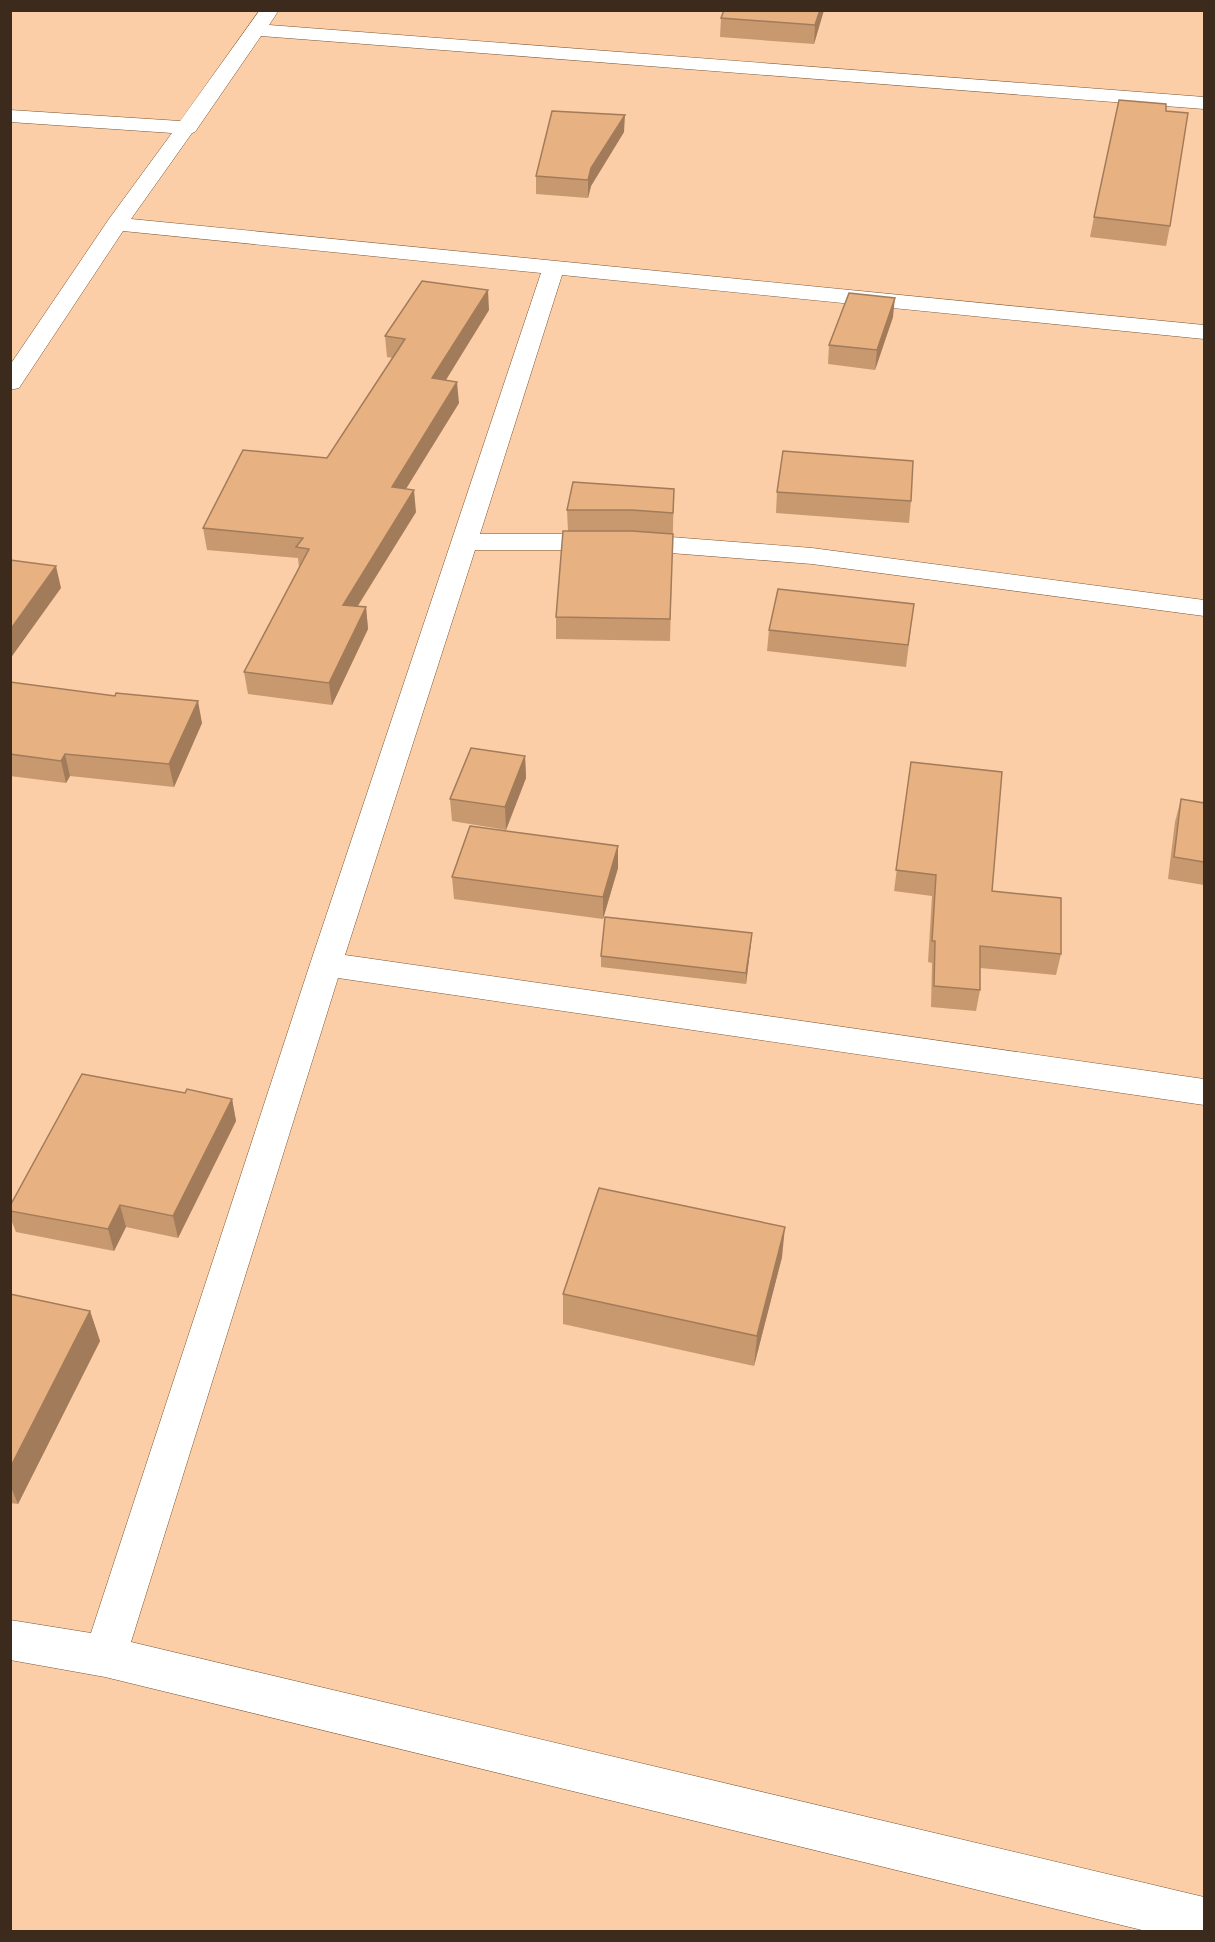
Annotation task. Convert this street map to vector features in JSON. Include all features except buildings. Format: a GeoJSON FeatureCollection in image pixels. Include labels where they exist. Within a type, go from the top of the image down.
{"type":"FeatureCollection","features":[{"type":"Feature","properties":{"kind":"street"},"geometry":{"type":"LineString","coordinates":[[10,383],[117,224],[188,128],[270,10]]}},
{"type":"Feature","properties":{"kind":"street"},"geometry":{"type":"LineString","coordinates":[[255,30],[1204,103]]}},
{"type":"Feature","properties":{"kind":"street"},"geometry":{"type":"LineString","coordinates":[[10,116],[188,128]]}},
{"type":"Feature","properties":{"kind":"street"},"geometry":{"type":"LineString","coordinates":[[117,224],[1204,332]]}},
{"type":"Feature","properties":{"kind":"street"},"geometry":{"type":"LineString","coordinates":[[105,1656],[326,964],[554,266]]}},
{"type":"Feature","properties":{"kind":"street"},"geometry":{"type":"LineString","coordinates":[[464,542],[632,542],[812,556],[1204,608]]}},
{"type":"Feature","properties":{"kind":"street"},"geometry":{"type":"LineString","coordinates":[[326,964],[1204,1092]]}},
{"type":"Feature","properties":{"kind":"street"},"geometry":{"type":"LineString","coordinates":[[10,1640],[105,1656],[1204,1921]]}}]}
